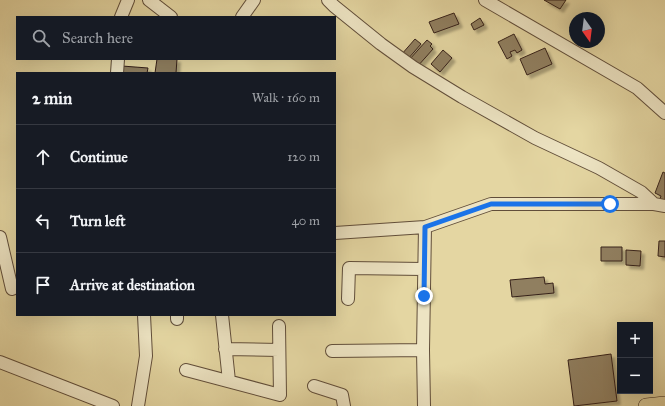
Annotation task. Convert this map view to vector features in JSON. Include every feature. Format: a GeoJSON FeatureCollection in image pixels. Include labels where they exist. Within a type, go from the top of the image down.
{"type":"FeatureCollection","features":[{"type":"Feature","properties":{"kind":"main road"},"geometry":{"type":"LineString","coordinates":[[646,406],[665,404]]}},
{"type":"Feature","properties":{"kind":"street"},"geometry":{"type":"LineString","coordinates":[[121,16],[128,0]]}},
{"type":"Feature","properties":{"kind":"street"},"geometry":{"type":"LineString","coordinates":[[149,0],[170,16]]}},
{"type":"Feature","properties":{"kind":"street"},"geometry":{"type":"LineString","coordinates":[[243,16],[254,0]]}},
{"type":"Feature","properties":{"kind":"street"},"geometry":{"type":"LineString","coordinates":[[328,0],[381,44],[413,67],[462,97],[535,138],[599,168],[660,205]]}},
{"type":"Feature","properties":{"kind":"street"},"geometry":{"type":"LineString","coordinates":[[485,0],[637,88],[663,108]]}},
{"type":"Feature","properties":{"kind":"street"},"geometry":{"type":"LineString","coordinates":[[117,72],[118,60]]}},
{"type":"Feature","properties":{"kind":"street"},"geometry":{"type":"LineString","coordinates":[[336,233],[425,227],[491,204],[660,205]]}},
{"type":"Feature","properties":{"kind":"street"},"geometry":{"type":"LineString","coordinates":[[424,406],[423,350],[425,227]]}},
{"type":"Feature","properties":{"kind":"street"},"geometry":{"type":"LineString","coordinates":[[0,237],[14,288],[0,293]]}},
{"type":"Feature","properties":{"kind":"street"},"geometry":{"type":"LineString","coordinates":[[348,299],[349,268],[424,269]]}},
{"type":"Feature","properties":{"kind":"street"},"geometry":{"type":"LineString","coordinates":[[138,406],[146,356],[144,316]]}},
{"type":"Feature","properties":{"kind":"street"},"geometry":{"type":"LineString","coordinates":[[222,316],[229,381]]}},
{"type":"Feature","properties":{"kind":"street"},"geometry":{"type":"LineString","coordinates":[[186,370],[280,395],[279,326]]}},
{"type":"Feature","properties":{"kind":"street"},"geometry":{"type":"LineString","coordinates":[[225,349],[279,350]]}},
{"type":"Feature","properties":{"kind":"street"},"geometry":{"type":"LineString","coordinates":[[332,351],[423,350]]}},
{"type":"Feature","properties":{"kind":"street"},"geometry":{"type":"LineString","coordinates":[[0,362],[113,406]]}},
{"type":"Feature","properties":{"kind":"street"},"geometry":{"type":"LineString","coordinates":[[314,386],[342,395],[344,406]]}},
{"type":"Feature","properties":{"kind":"building"},"geometry":{"type":"Polygon","coordinates":[[[544,0],[566,0],[560,9],[544,0]]]}},
{"type":"Feature","properties":{"kind":"building"},"geometry":{"type":"Polygon","coordinates":[[[454,13],[459,24],[434,33],[429,22],[454,13]]]}},
{"type":"Feature","properties":{"kind":"building"},"geometry":{"type":"Polygon","coordinates":[[[480,18],[484,25],[474,30],[471,24],[480,18]]]}},
{"type":"Feature","properties":{"kind":"building"},"geometry":{"type":"Polygon","coordinates":[[[514,34],[522,50],[517,53],[515,50],[510,52],[512,56],[507,59],[498,42],[514,34]]]}},
{"type":"Feature","properties":{"kind":"building"},"geometry":{"type":"Polygon","coordinates":[[[415,39],[421,44],[407,60],[401,55],[415,39]]]}},
{"type":"Feature","properties":{"kind":"building"},"geometry":{"type":"Polygon","coordinates":[[[427,40],[432,44],[430,46],[433,49],[417,67],[409,60],[427,40]]]}},
{"type":"Feature","properties":{"kind":"building"},"geometry":{"type":"Polygon","coordinates":[[[545,48],[552,64],[527,75],[520,59],[545,48]]]}},
{"type":"Feature","properties":{"kind":"building"},"geometry":{"type":"Polygon","coordinates":[[[443,50],[452,58],[440,72],[431,64],[443,50]]]}},
{"type":"Feature","properties":{"kind":"building"},"geometry":{"type":"Polygon","coordinates":[[[157,60],[177,60],[176,72],[155,72],[157,60]]]}},
{"type":"Feature","properties":{"kind":"building"},"geometry":{"type":"Polygon","coordinates":[[[122,66],[148,68],[147,72],[121,72],[122,66]]]}},
{"type":"Feature","properties":{"kind":"building"},"geometry":{"type":"Polygon","coordinates":[[[663,172],[665,173],[665,201],[660,199],[661,196],[655,193],[663,172]]]}},
{"type":"Feature","properties":{"kind":"building"},"geometry":{"type":"Polygon","coordinates":[[[659,241],[665,241],[665,257],[658,256],[659,241]]]}},
{"type":"Feature","properties":{"kind":"building"},"geometry":{"type":"Polygon","coordinates":[[[601,247],[622,247],[622,261],[601,261],[601,247]]]}},
{"type":"Feature","properties":{"kind":"building"},"geometry":{"type":"Polygon","coordinates":[[[626,250],[641,251],[640,266],[626,265],[626,250]]]}},
{"type":"Feature","properties":{"kind":"building"},"geometry":{"type":"Polygon","coordinates":[[[544,277],[545,284],[553,283],[554,293],[512,297],[510,280],[544,277]]]}},
{"type":"Feature","properties":{"kind":"building"},"geometry":{"type":"Polygon","coordinates":[[[611,354],[617,401],[574,406],[568,360],[611,354]]]}},
{"type":"Feature","properties":{"kind":"route"},"geometry":{"type":"LineString","coordinates":[[424,296],[425,227],[491,204],[610,204]]}}]}
